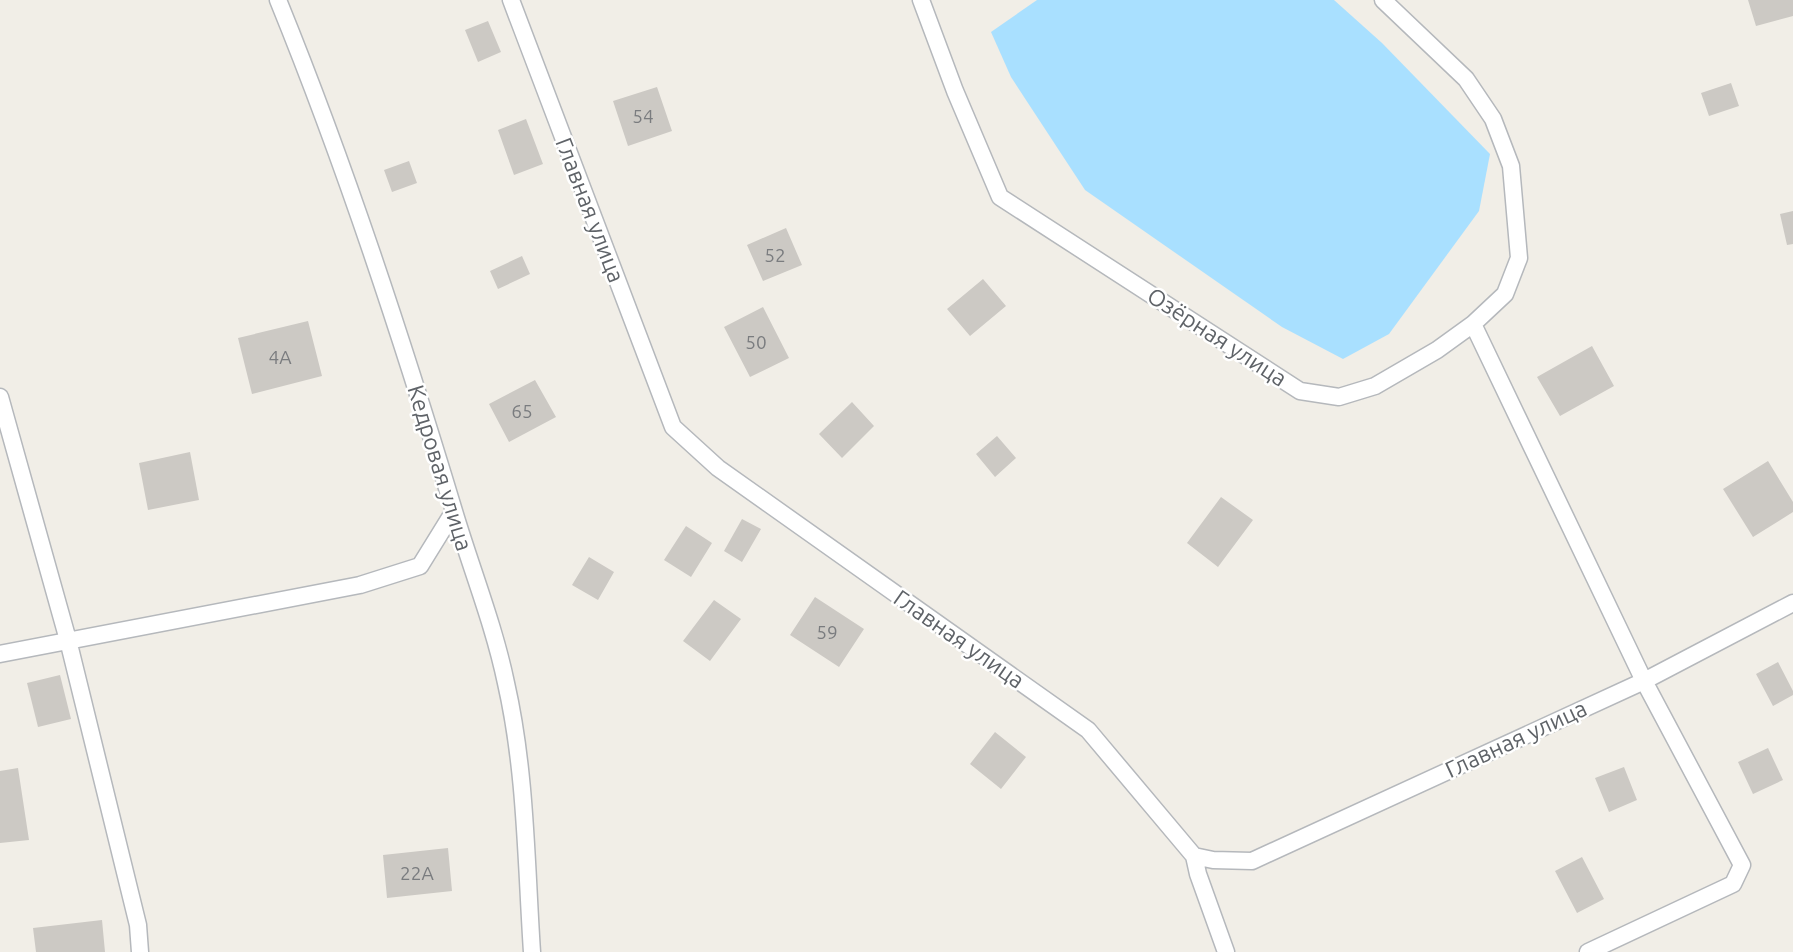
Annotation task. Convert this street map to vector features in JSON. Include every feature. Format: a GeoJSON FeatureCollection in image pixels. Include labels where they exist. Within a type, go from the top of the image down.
{"type":"FeatureCollection","features":[{"type":"Feature","properties":{"kind":"lane","name":"Кедровая улица"},"geometry":{"type":"LineString","coordinates":[[278,0],[361,220],[506,682],[521,766],[531,952]]}},
{"type":"Feature","properties":{"kind":"lane","name":"Главная улица"},"geometry":{"type":"LineString","coordinates":[[511,0],[673,427],[718,468],[1088,730],[1194,856],[1213,860],[1252,861],[1644,681],[1793,603]]}},
{"type":"Feature","properties":{"kind":"lane","name":"Озёрная улица"},"geometry":{"type":"LineString","coordinates":[[921,0],[955,91],[1000,197],[1300,391],[1339,397],[1375,386],[1437,351],[1472,324],[1505,294],[1519,258],[1511,166],[1493,120],[1466,79],[1383,0]]}},
{"type":"Feature","properties":{"kind":"lane"},"geometry":{"type":"LineString","coordinates":[[1472,324],[1644,681],[1742,865],[1733,884],[1588,952]]}},
{"type":"Feature","properties":{"kind":"lane"},"geometry":{"type":"LineString","coordinates":[[0,397],[68,640],[138,925],[140,952]]}},
{"type":"Feature","properties":{"kind":"lane"},"geometry":{"type":"LineString","coordinates":[[0,654],[360,585],[420,566],[454,512]]}},
{"type":"Feature","properties":{"kind":"lane"},"geometry":{"type":"LineString","coordinates":[[1194,856],[1226,952]]}},
{"type":"Feature","properties":{"kind":"water"},"geometry":{"type":"Polygon","coordinates":[[[1037,0],[1334,0],[1382,43],[1490,154],[1479,211],[1389,334],[1343,359],[1282,327],[1085,190],[1011,77],[991,32],[1037,0]]]}},
{"type":"Feature","properties":{"kind":"building"},"geometry":{"type":"Polygon","coordinates":[[[1748,0],[1793,0],[1793,16],[1756,26],[1748,0]]]}},
{"type":"Feature","properties":{"kind":"building"},"geometry":{"type":"Polygon","coordinates":[[[488,21],[501,52],[478,62],[465,30],[488,21]]]}},
{"type":"Feature","properties":{"kind":"building"},"geometry":{"type":"Polygon","coordinates":[[[1731,83],[1739,106],[1709,116],[1701,93],[1731,83]]]}},
{"type":"Feature","properties":{"kind":"building"},"geometry":{"type":"Polygon","coordinates":[[[657,87],[672,131],[628,146],[613,101],[657,87]]]}},
{"type":"Feature","properties":{"kind":"building"},"geometry":{"type":"Polygon","coordinates":[[[526,119],[543,164],[514,175],[498,130],[526,119]]]}},
{"type":"Feature","properties":{"kind":"building"},"geometry":{"type":"Polygon","coordinates":[[[409,161],[417,183],[392,192],[384,170],[409,161]]]}},
{"type":"Feature","properties":{"kind":"building"},"geometry":{"type":"Polygon","coordinates":[[[1793,211],[1793,244],[1787,245],[1780,214],[1793,211]]]}},
{"type":"Feature","properties":{"kind":"building"},"geometry":{"type":"Polygon","coordinates":[[[786,228],[802,265],[763,281],[747,245],[786,228]]]}},
{"type":"Feature","properties":{"kind":"building"},"geometry":{"type":"Polygon","coordinates":[[[522,256],[530,274],[498,289],[490,271],[522,256]]]}},
{"type":"Feature","properties":{"kind":"building"},"geometry":{"type":"Polygon","coordinates":[[[983,279],[1006,306],[970,336],[947,309],[983,279]]]}},
{"type":"Feature","properties":{"kind":"building"},"geometry":{"type":"Polygon","coordinates":[[[763,307],[789,358],[750,377],[724,327],[763,307]]]}},
{"type":"Feature","properties":{"kind":"building"},"geometry":{"type":"Polygon","coordinates":[[[308,321],[322,376],[252,394],[238,338],[308,321]]]}},
{"type":"Feature","properties":{"kind":"building"},"geometry":{"type":"Polygon","coordinates":[[[1592,346],[1614,386],[1560,416],[1537,377],[1592,346]]]}},
{"type":"Feature","properties":{"kind":"building"},"geometry":{"type":"Polygon","coordinates":[[[535,380],[556,417],[509,442],[489,404],[535,380]]]}},
{"type":"Feature","properties":{"kind":"building"},"geometry":{"type":"Polygon","coordinates":[[[852,402],[874,426],[842,458],[819,434],[852,402]]]}},
{"type":"Feature","properties":{"kind":"building"},"geometry":{"type":"Polygon","coordinates":[[[997,436],[1016,458],[995,477],[976,454],[997,436]]]}},
{"type":"Feature","properties":{"kind":"building"},"geometry":{"type":"Polygon","coordinates":[[[190,452],[199,500],[148,510],[139,463],[190,452]]]}},
{"type":"Feature","properties":{"kind":"building"},"geometry":{"type":"Polygon","coordinates":[[[1768,461],[1793,502],[1793,512],[1753,537],[1723,489],[1768,461]]]}},
{"type":"Feature","properties":{"kind":"building"},"geometry":{"type":"Polygon","coordinates":[[[1221,497],[1253,520],[1218,567],[1187,543],[1221,497]]]}},
{"type":"Feature","properties":{"kind":"building"},"geometry":{"type":"Polygon","coordinates":[[[742,519],[761,529],[742,562],[724,551],[742,519]]]}},
{"type":"Feature","properties":{"kind":"building"},"geometry":{"type":"Polygon","coordinates":[[[686,526],[712,543],[691,577],[664,560],[686,526]]]}},
{"type":"Feature","properties":{"kind":"building"},"geometry":{"type":"Polygon","coordinates":[[[589,557],[614,572],[598,600],[572,585],[589,557]]]}},
{"type":"Feature","properties":{"kind":"building"},"geometry":{"type":"Polygon","coordinates":[[[815,597],[864,629],[839,667],[790,635],[815,597]]]}},
{"type":"Feature","properties":{"kind":"building"},"geometry":{"type":"Polygon","coordinates":[[[714,600],[741,619],[710,661],[683,641],[714,600]]]}},
{"type":"Feature","properties":{"kind":"building"},"geometry":{"type":"Polygon","coordinates":[[[1778,662],[1793,695],[1773,706],[1756,674],[1778,662]]]}},
{"type":"Feature","properties":{"kind":"building"},"geometry":{"type":"Polygon","coordinates":[[[60,675],[71,719],[38,727],[27,683],[60,675]]]}},
{"type":"Feature","properties":{"kind":"building"},"geometry":{"type":"Polygon","coordinates":[[[995,732],[1026,757],[1001,789],[970,764],[995,732]]]}},
{"type":"Feature","properties":{"kind":"building"},"geometry":{"type":"Polygon","coordinates":[[[1768,748],[1783,780],[1753,794],[1738,762],[1768,748]]]}},
{"type":"Feature","properties":{"kind":"building"},"geometry":{"type":"Polygon","coordinates":[[[1624,767],[1637,800],[1609,812],[1595,778],[1624,767]]]}},
{"type":"Feature","properties":{"kind":"building"},"geometry":{"type":"Polygon","coordinates":[[[18,768],[29,840],[0,843],[0,771],[18,768]]]}},
{"type":"Feature","properties":{"kind":"building"},"geometry":{"type":"Polygon","coordinates":[[[448,848],[452,891],[387,898],[383,855],[448,848]]]}},
{"type":"Feature","properties":{"kind":"building"},"geometry":{"type":"Polygon","coordinates":[[[1582,857],[1604,899],[1577,913],[1555,871],[1582,857]]]}},
{"type":"Feature","properties":{"kind":"building"},"geometry":{"type":"Polygon","coordinates":[[[102,920],[105,952],[36,952],[33,928],[102,920]]]}}]}
